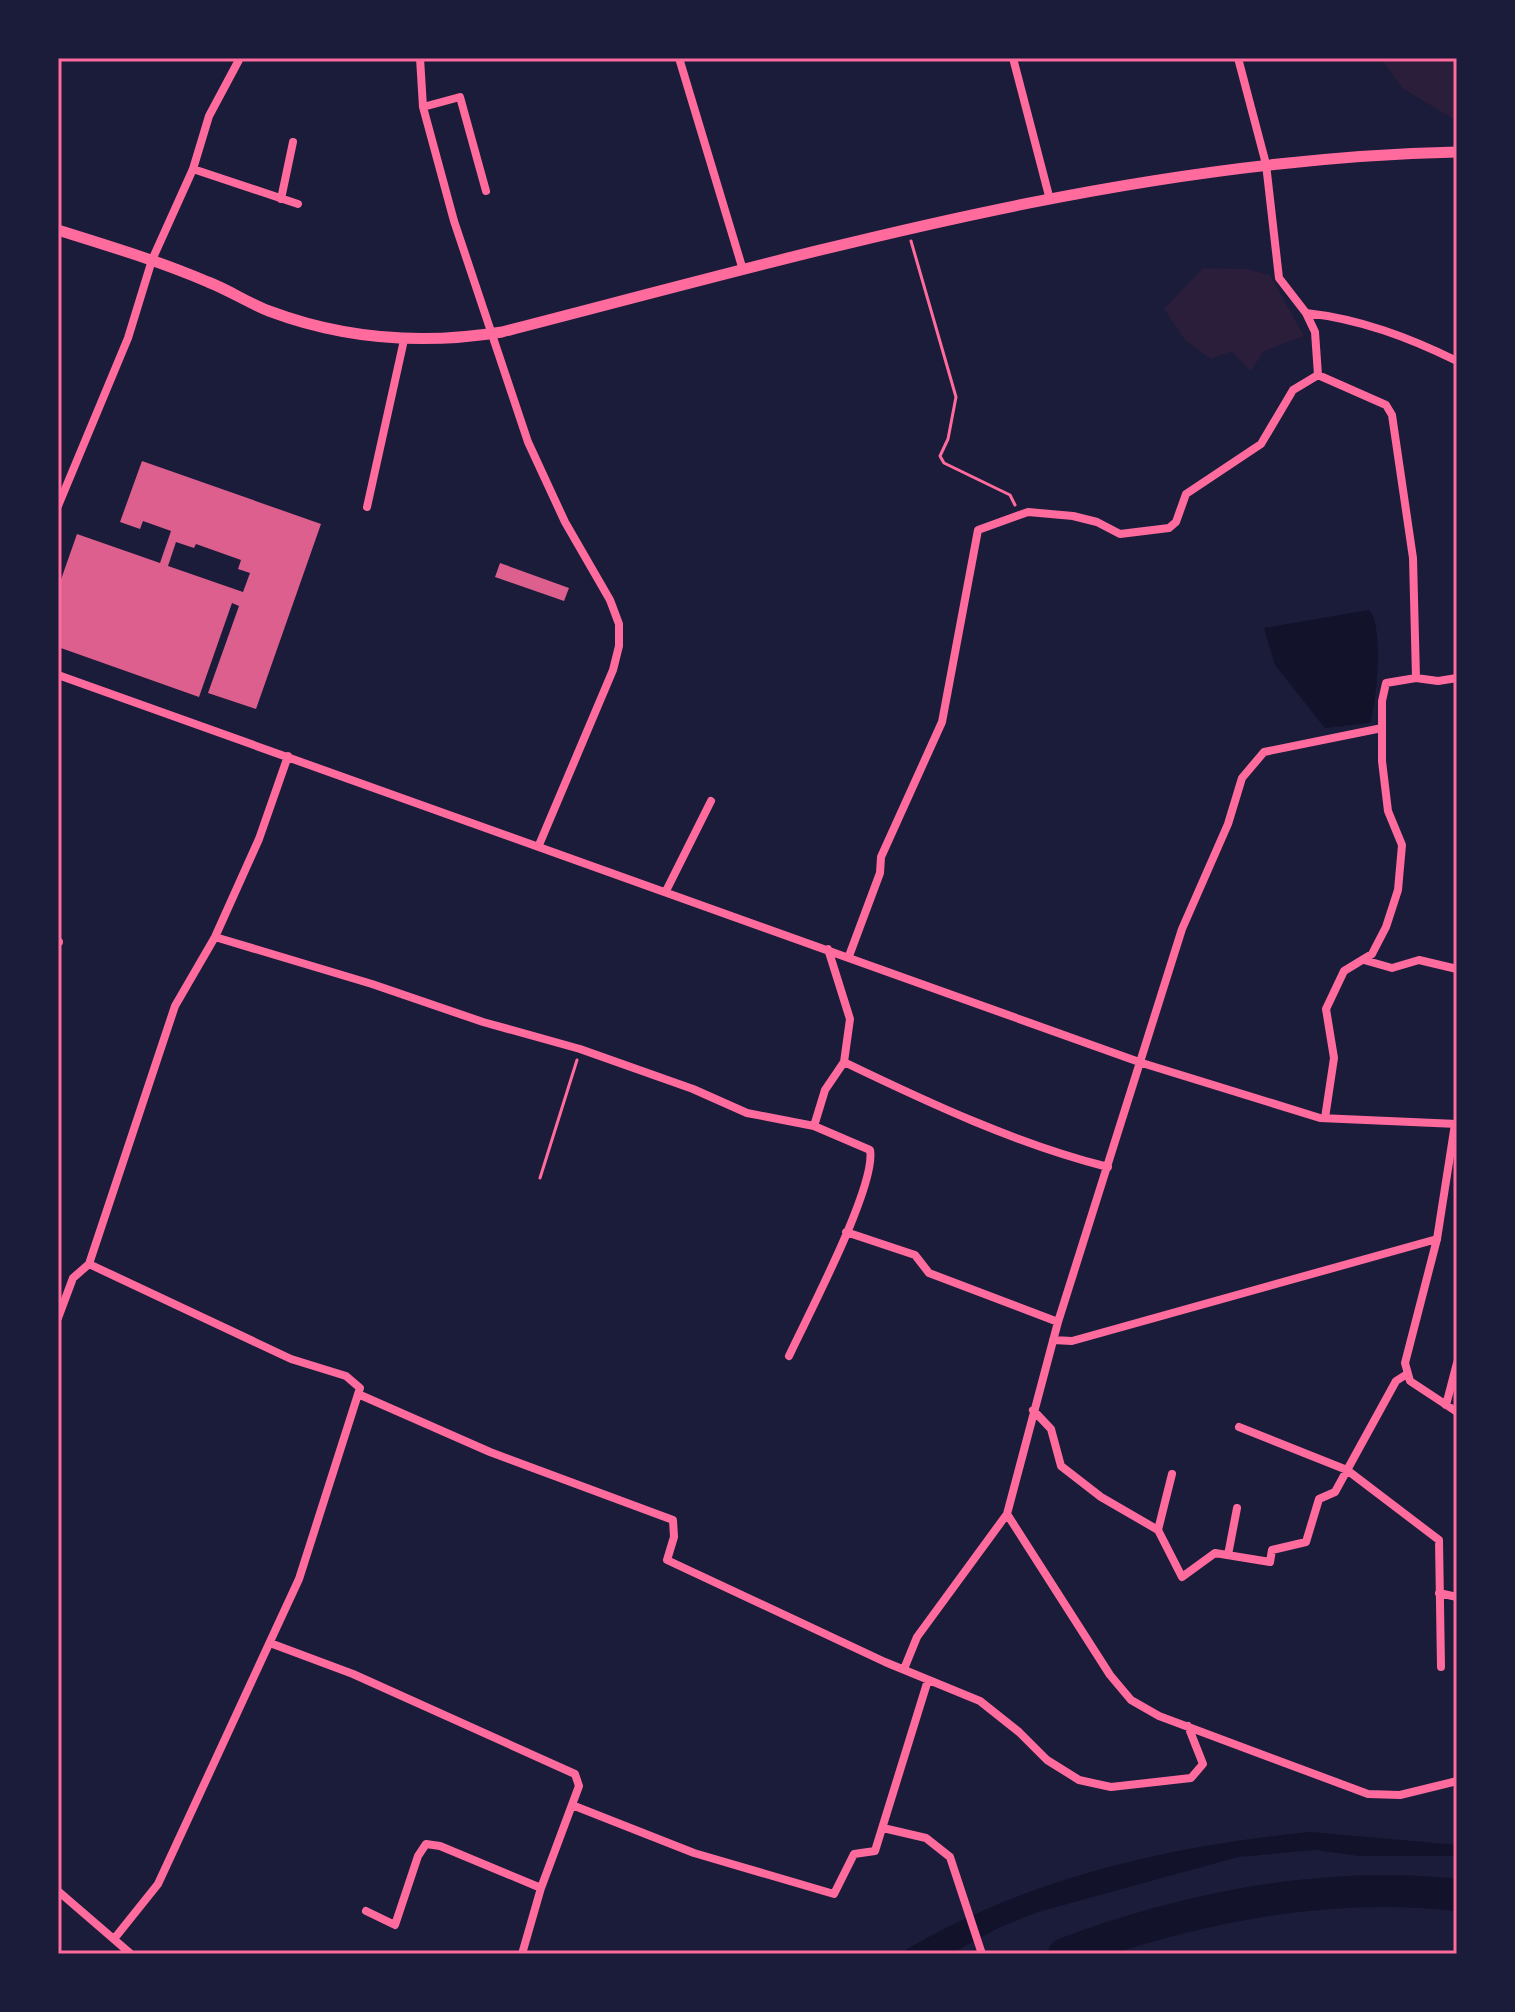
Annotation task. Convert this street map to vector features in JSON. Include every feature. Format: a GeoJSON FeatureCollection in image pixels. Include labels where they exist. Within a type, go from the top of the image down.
{"type":"FeatureCollection","features":[{"type":"Feature","properties":{"kind":"street"},"geometry":{"type":"LineString","coordinates":[[58,506],[128,338],[152,260],[193,169],[209,116],[240,58]]}},
{"type":"Feature","properties":{"kind":"street"},"geometry":{"type":"LineString","coordinates":[[420,58],[423,107],[454,221],[528,442],[565,522],[610,600],[619,624],[619,646],[613,670],[539,845]]}},
{"type":"Feature","properties":{"kind":"street"},"geometry":{"type":"LineString","coordinates":[[679,58],[743,270]]}},
{"type":"Feature","properties":{"kind":"street"},"geometry":{"type":"LineString","coordinates":[[1013,58],[1049,196]]}},
{"type":"Feature","properties":{"kind":"street"},"geometry":{"type":"LineString","coordinates":[[1238,58],[1266,164],[1279,278],[1306,313],[1315,332],[1318,375]]}},
{"type":"Feature","properties":{"kind":"street"},"geometry":{"type":"LineString","coordinates":[[423,107],[460,97],[486,191]]}},
{"type":"Feature","properties":{"kind":"street"},"geometry":{"type":"LineString","coordinates":[[281,199],[293,142]]}},
{"type":"Feature","properties":{"kind":"street"},"geometry":{"type":"LineString","coordinates":[[58,230],[152,260],[266,310],[320,328],[404,340],[451,340],[494,333],[908,228],[1049,196],[1266,164],[1457,152]]}},
{"type":"Feature","properties":{"kind":"street"},"geometry":{"type":"LineString","coordinates":[[193,169],[298,204]]}},
{"type":"Feature","properties":{"kind":"street"},"geometry":{"type":"LineString","coordinates":[[1306,313],[1339,317],[1392,332],[1457,361]]}},
{"type":"Feature","properties":{"kind":"street"},"geometry":{"type":"LineString","coordinates":[[367,507],[404,340]]}},
{"type":"Feature","properties":{"kind":"street"},"geometry":{"type":"LineString","coordinates":[[849,956],[880,873],[881,857],[942,722],[978,530],[1028,512],[1073,516],[1097,522],[1120,534],[1169,528],[1176,522],[1186,494],[1261,444],[1293,390],[1318,375]]}},
{"type":"Feature","properties":{"kind":"street"},"geometry":{"type":"LineString","coordinates":[[1318,375],[1386,405],[1392,415],[1413,558],[1416,678]]}},
{"type":"Feature","properties":{"kind":"street"},"geometry":{"type":"LineString","coordinates":[[58,675],[1142,1063],[1325,1118],[1456,1124],[1437,1239],[1405,1363],[1410,1381],[1457,1412]]}},
{"type":"Feature","properties":{"kind":"street"},"geometry":{"type":"LineString","coordinates":[[1325,1118],[1334,1058],[1326,1009],[1344,971],[1372,954],[1386,927],[1398,890],[1402,845],[1388,811],[1382,728],[1386,683],[1416,678],[1438,681],[1457,678]]}},
{"type":"Feature","properties":{"kind":"street"},"geometry":{"type":"LineString","coordinates":[[904,1669],[917,1637],[1007,1514],[1058,1322],[1182,929],[1228,824],[1242,778],[1264,752],[1382,728]]}},
{"type":"Feature","properties":{"kind":"street"},"geometry":{"type":"LineString","coordinates":[[58,1318],[73,1278],[89,1264],[175,1006],[215,937],[259,839],[288,756]]}},
{"type":"Feature","properties":{"kind":"street"},"geometry":{"type":"LineString","coordinates":[[666,891],[711,801]]}},
{"type":"Feature","properties":{"kind":"street"},"geometry":{"type":"LineString","coordinates":[[215,937],[372,984],[483,1022],[580,1049],[693,1089],[747,1113],[814,1126],[870,1150],[872,1163],[846,1232],[789,1356]]}},
{"type":"Feature","properties":{"kind":"street"},"geometry":{"type":"LineString","coordinates":[[814,1126],[825,1090],[844,1062],[850,1019],[828,949]]}},
{"type":"Feature","properties":{"kind":"street"},"geometry":{"type":"LineString","coordinates":[[1364,960],[1392,968],[1419,960],[1457,969]]}},
{"type":"Feature","properties":{"kind":"street"},"geometry":{"type":"LineString","coordinates":[[844,1062],[909,1093],[1047,1149],[1108,1167]]}},
{"type":"Feature","properties":{"kind":"street"},"geometry":{"type":"LineString","coordinates":[[846,1232],[915,1255],[929,1273],[1058,1322]]}},
{"type":"Feature","properties":{"kind":"street"},"geometry":{"type":"LineString","coordinates":[[1053,1340],[1072,1341],[1437,1239]]}},
{"type":"Feature","properties":{"kind":"street"},"geometry":{"type":"LineString","coordinates":[[89,1264],[291,1359],[346,1376],[360,1388],[299,1579],[158,1884],[114,1939]]}},
{"type":"Feature","properties":{"kind":"street"},"geometry":{"type":"LineString","coordinates":[[1446,1405],[1457,1363]]}},
{"type":"Feature","properties":{"kind":"street"},"geometry":{"type":"LineString","coordinates":[[1033,1410],[1051,1429],[1061,1466],[1101,1497],[1158,1530],[1182,1577],[1215,1553],[1270,1562],[1272,1550],[1306,1542],[1319,1499],[1335,1492],[1396,1381],[1407,1374]]}},
{"type":"Feature","properties":{"kind":"street"},"geometry":{"type":"LineString","coordinates":[[358,1394],[490,1452],[673,1520],[674,1537],[667,1560],[980,1701],[1019,1732],[1047,1760],[1079,1780],[1111,1787],[1191,1778],[1203,1764],[1188,1726]]}},
{"type":"Feature","properties":{"kind":"street"},"geometry":{"type":"LineString","coordinates":[[1239,1427],[1347,1470],[1439,1540],[1441,1667]]}},
{"type":"Feature","properties":{"kind":"street"},"geometry":{"type":"LineString","coordinates":[[1158,1530],[1172,1474]]}},
{"type":"Feature","properties":{"kind":"street"},"geometry":{"type":"LineString","coordinates":[[1228,1555],[1237,1508]]}},
{"type":"Feature","properties":{"kind":"street"},"geometry":{"type":"LineString","coordinates":[[1007,1514],[1110,1675],[1131,1700],[1159,1716],[1368,1794],[1400,1795],[1457,1781]]}},
{"type":"Feature","properties":{"kind":"street"},"geometry":{"type":"LineString","coordinates":[[1439,1593],[1457,1597]]}},
{"type":"Feature","properties":{"kind":"street"},"geometry":{"type":"LineString","coordinates":[[270,1643],[353,1674],[575,1774],[579,1786],[541,1888],[522,1954]]}},
{"type":"Feature","properties":{"kind":"street"},"geometry":{"type":"LineString","coordinates":[[572,1805],[694,1853],[834,1894],[854,1854],[875,1851],[928,1680]]}},
{"type":"Feature","properties":{"kind":"street"},"geometry":{"type":"LineString","coordinates":[[883,1828],[926,1838],[950,1857],[982,1954]]}},
{"type":"Feature","properties":{"kind":"street"},"geometry":{"type":"LineString","coordinates":[[366,1911],[395,1925],[418,1856],[426,1844],[440,1846],[541,1888]]}},
{"type":"Feature","properties":{"kind":"street"},"geometry":{"type":"LineString","coordinates":[[58,1891],[131,1954]]}},
{"type":"Feature","properties":{"kind":"path"},"geometry":{"type":"LineString","coordinates":[[908,228],[956,397],[952,425],[940,456],[944,463],[1010,495],[1020,515]]}},
{"type":"Feature","properties":{"kind":"path"},"geometry":{"type":"LineString","coordinates":[[540,1178],[580,1049]]}},
{"type":"Feature","properties":{"kind":"shaded area"},"geometry":{"type":"Polygon","coordinates":[[[1381,58],[1457,58],[1457,121],[1402,88],[1381,58]]]}},
{"type":"Feature","properties":{"kind":"shaded area"},"geometry":{"type":"Polygon","coordinates":[[[1203,268],[1246,269],[1270,275],[1304,336],[1264,351],[1251,371],[1231,351],[1211,359],[1185,340],[1164,309],[1203,268]]]}},
{"type":"Feature","properties":{"kind":"shaded area"},"geometry":{"type":"Polygon","coordinates":[[[1369,610],[1374,618],[1378,647],[1377,682],[1370,723],[1325,728],[1275,665],[1264,628],[1369,610]]]}},
{"type":"Feature","properties":{"kind":"shaded area"},"geometry":{"type":"Polygon","coordinates":[[[1310,1832],[1457,1845],[1457,1856],[1359,1856],[1315,1850],[1238,1857],[1038,1912],[998,1928],[951,1954],[899,1954],[995,1905],[1097,1870],[1203,1846],[1310,1832]]]}},
{"type":"Feature","properties":{"kind":"building"},"geometry":{"type":"Polygon","coordinates":[[[142,461],[321,524],[256,709],[208,693],[239,606],[232,603],[199,697],[58,647],[58,588],[77,534],[160,563],[171,531],[143,521],[140,529],[120,522],[142,461]],[[176,542],[168,566],[243,592],[250,573],[238,569],[241,560],[196,544],[194,548],[176,542]]]}},
{"type":"Feature","properties":{"kind":"building"},"geometry":{"type":"Polygon","coordinates":[[[500,563],[569,588],[564,601],[495,577],[500,563]]]}},
{"type":"Feature","properties":{"kind":"waterway"},"geometry":{"type":"LineString","coordinates":[[1064,1954],[1159,1923],[1258,1902],[1358,1891],[1457,1895]]}}]}
